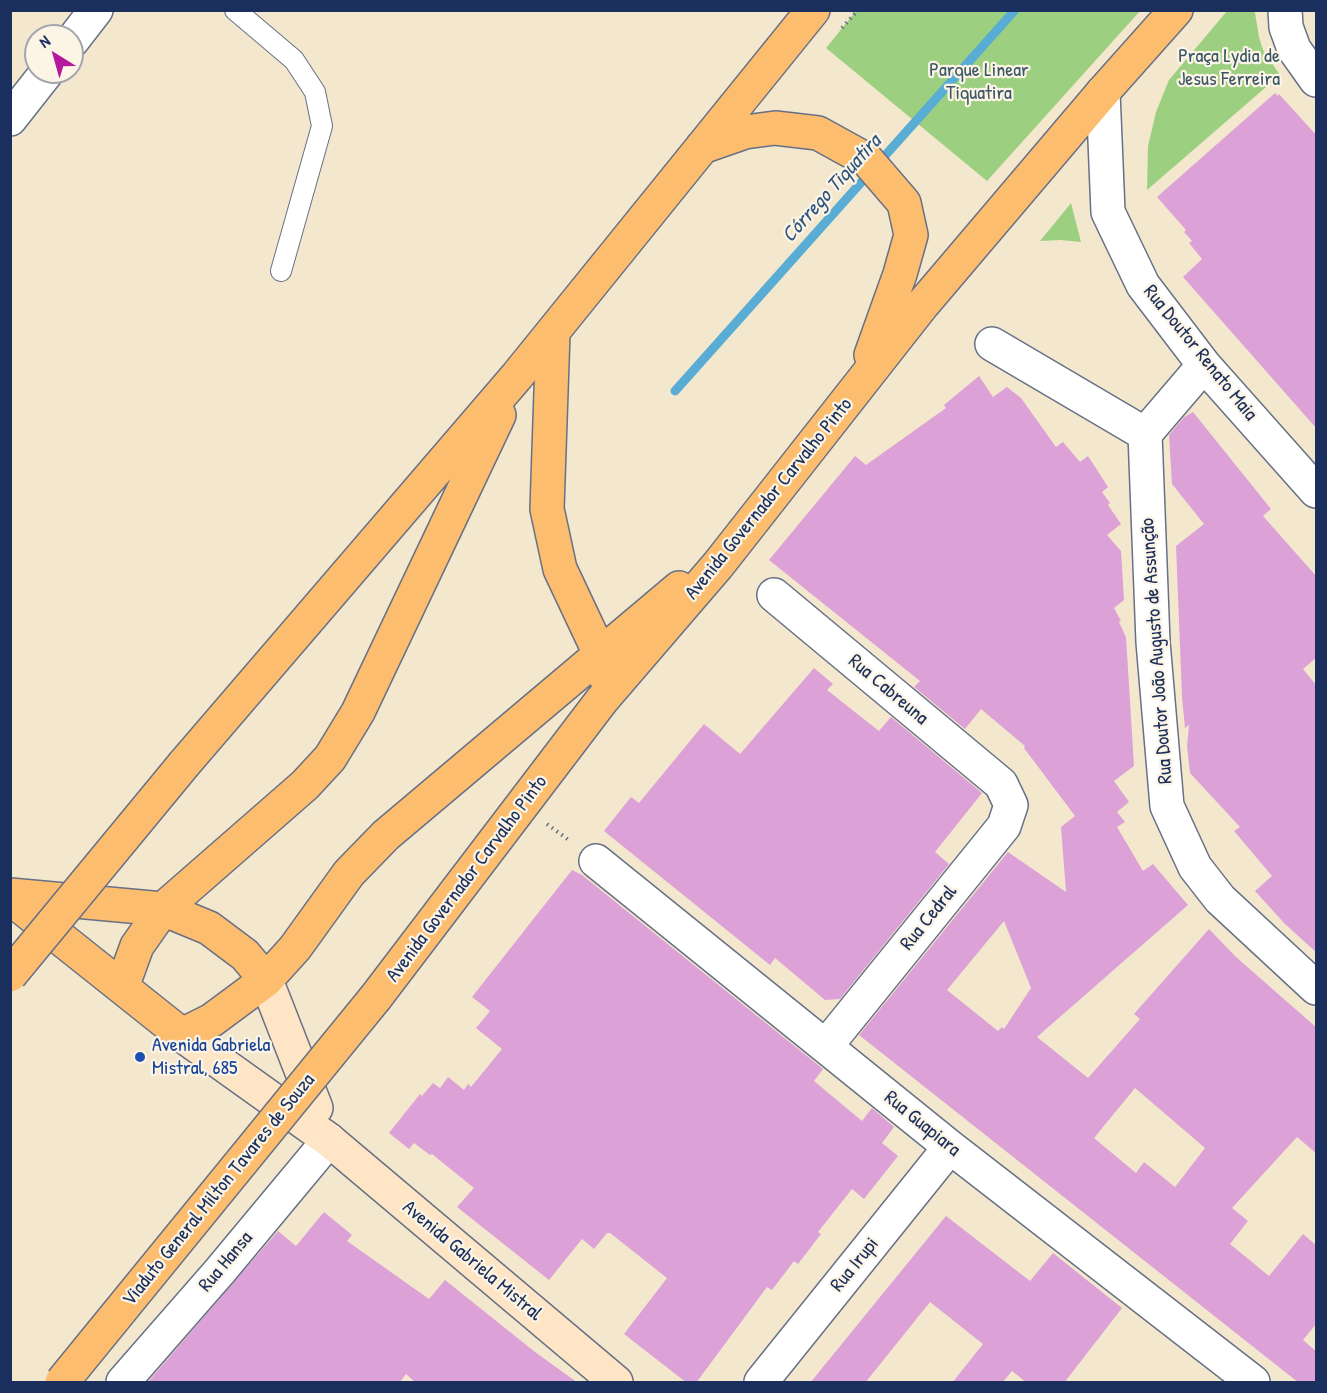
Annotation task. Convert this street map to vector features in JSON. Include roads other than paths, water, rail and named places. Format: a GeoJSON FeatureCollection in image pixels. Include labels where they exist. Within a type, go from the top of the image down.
{"type":"FeatureCollection","features":[{"type":"Feature","properties":{"kind":"main road","name":"Avenida Governador Carvalho Pinto"},"geometry":{"type":"LineString","coordinates":[[376,998],[602,700],[718,566],[923,304],[1103,92],[1176,10]]}},
{"type":"Feature","properties":{"kind":"main road"},"geometry":{"type":"LineString","coordinates":[[10,975],[184,765],[553,333],[806,13]]}},
{"type":"Feature","properties":{"kind":"main road"},"geometry":{"type":"LineString","coordinates":[[702,147],[745,132],[775,129],[818,133],[867,160],[904,203],[911,235],[900,274],[862,382]]}},
{"type":"Feature","properties":{"kind":"main road"},"geometry":{"type":"LineString","coordinates":[[553,333],[546,509],[560,568],[600,654],[605,677],[602,700]]}},
{"type":"Feature","properties":{"kind":"main road"},"geometry":{"type":"LineString","coordinates":[[122,987],[137,946],[163,909],[305,785],[330,758],[358,712],[517,376]]}},
{"type":"Feature","properties":{"kind":"main road"},"geometry":{"type":"LineString","coordinates":[[182,1035],[212,1020],[266,980],[295,948],[349,873],[386,835],[668,595],[718,566]]}},
{"type":"Feature","properties":{"kind":"main road","name":"Avenida Gabriela Mistral"},"geometry":{"type":"LineString","coordinates":[[10,897],[163,909],[209,928],[245,955],[266,980],[328,1140]]}},
{"type":"Feature","properties":{"kind":"main road","name":"Avenida Gabriela Mistral"},"geometry":{"type":"LineString","coordinates":[[10,897],[182,1035],[328,1140],[601,1378]]}},
{"type":"Feature","properties":{"kind":"main road","name":"Viaduto General Milton Tavares de Souza"},"geometry":{"type":"LineString","coordinates":[[62,1383],[376,998]]}},
{"type":"Feature","properties":{"kind":"street"},"geometry":{"type":"LineString","coordinates":[[84,26],[96,10]]}},
{"type":"Feature","properties":{"kind":"street"},"geometry":{"type":"LineString","coordinates":[[1286,19],[1294,49],[1317,80]]}},
{"type":"Feature","properties":{"kind":"street"},"geometry":{"type":"LineString","coordinates":[[10,119],[38,84]]}},
{"type":"Feature","properties":{"kind":"street","name":"Rua Doutor Renato Maia"},"geometry":{"type":"LineString","coordinates":[[1103,92],[1108,212],[1143,285],[1204,365],[1317,491]]}},
{"type":"Feature","properties":{"kind":"street"},"geometry":{"type":"LineString","coordinates":[[992,344],[1144,434],[1204,365]]}},
{"type":"Feature","properties":{"kind":"street","name":"Rua Doutor João Augusto de Assunção"},"geometry":{"type":"LineString","coordinates":[[1144,434],[1153,642],[1167,806],[1195,867],[1220,899],[1317,988]]}},
{"type":"Feature","properties":{"kind":"street","name":"Rua Cabreuna"},"geometry":{"type":"LineString","coordinates":[[774,595],[1001,784]]}},
{"type":"Feature","properties":{"kind":"street","name":"Rua Cedral"},"geometry":{"type":"LineString","coordinates":[[826,1046],[1004,826],[1011,805],[1001,784]]}},
{"type":"Feature","properties":{"kind":"street","name":"Rua Guapiara"},"geometry":{"type":"LineString","coordinates":[[596,861],[950,1148],[1253,1383]]}},
{"type":"Feature","properties":{"kind":"street","name":"Rua Hansa"},"geometry":{"type":"LineString","coordinates":[[123,1383],[328,1140]]}},
{"type":"Feature","properties":{"kind":"street","name":"Rua Irupi"},"geometry":{"type":"LineString","coordinates":[[761,1383],[950,1148]]}},
{"type":"Feature","properties":{"kind":"lane"},"geometry":{"type":"LineString","coordinates":[[235,10],[294,60],[315,92],[322,126],[281,271]]}},
{"type":"Feature","properties":{"kind":"waterway","name":"Córrego Tiquatira"},"geometry":{"type":"LineString","coordinates":[[675,391],[1015,10]]}},
{"type":"Feature","properties":{"kind":"place","name":"Avenida Gabriela Mistral, 685"},"geometry":{"type":"Point","coordinates":[140,1057]}},
{"type":"Feature","properties":{"kind":"park label","name":"Praça Lydia de Jesus Ferreira"},"geometry":{"type":"Point","coordinates":[1229,68]}},
{"type":"Feature","properties":{"kind":"park label","name":"Parque Linear Tiquatira"},"geometry":{"type":"Point","coordinates":[979,82]}}]}
